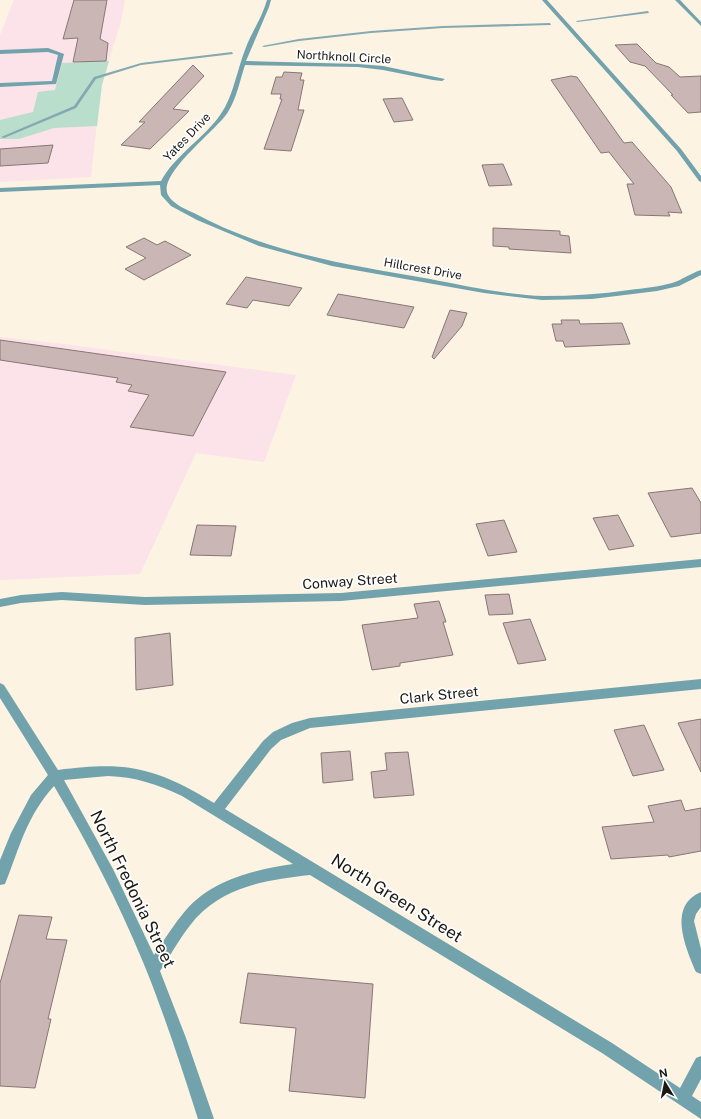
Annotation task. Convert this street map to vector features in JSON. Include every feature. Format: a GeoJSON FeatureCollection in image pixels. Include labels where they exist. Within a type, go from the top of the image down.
{"type":"FeatureCollection","features":[{"type":"Feature","properties":{"kind":"street","name":"Yates Drive"},"geometry":{"type":"LineString","coordinates":[[0,190],[163,183],[171,168],[215,126],[227,110],[243,63],[269,0]]}},
{"type":"Feature","properties":{"kind":"street"},"geometry":{"type":"LineString","coordinates":[[544,0],[679,150],[701,180]]}},
{"type":"Feature","properties":{"kind":"street"},"geometry":{"type":"LineString","coordinates":[[677,0],[701,24]]}},
{"type":"Feature","properties":{"kind":"street"},"geometry":{"type":"LineString","coordinates":[[0,52],[48,50],[61,54],[54,83],[0,86]]}},
{"type":"Feature","properties":{"kind":"street","name":"Northknoll Circle"},"geometry":{"type":"LineString","coordinates":[[243,63],[362,66],[391,69],[425,78],[442,79]]}},
{"type":"Feature","properties":{"kind":"street","name":"Hillcrest Drive"},"geometry":{"type":"LineString","coordinates":[[163,183],[164,195],[173,205],[199,219],[261,245],[293,255],[343,266],[484,291],[542,298],[592,297],[640,292],[676,284],[701,272]]}},
{"type":"Feature","properties":{"kind":"street"},"geometry":{"type":"LineString","coordinates":[[688,279],[701,282]]}},
{"type":"Feature","properties":{"kind":"street","name":"Conway Street"},"geometry":{"type":"LineString","coordinates":[[0,603],[21,599],[62,596],[144,602],[341,597],[701,563]]}},
{"type":"Feature","properties":{"kind":"street","name":"Clark Street"},"geometry":{"type":"LineString","coordinates":[[217,809],[267,745],[277,736],[303,725],[327,721],[701,684]]}},
{"type":"Feature","properties":{"kind":"street","name":"North Fredonia Street"},"geometry":{"type":"LineString","coordinates":[[0,688],[55,776],[126,908],[153,969],[206,1119]]}},
{"type":"Feature","properties":{"kind":"street","name":"North Green Street"},"geometry":{"type":"LineString","coordinates":[[55,776],[105,770],[140,773],[160,779],[217,809],[607,1048],[701,1111]]}},
{"type":"Feature","properties":{"kind":"street"},"geometry":{"type":"LineString","coordinates":[[0,879],[24,816],[33,801],[55,776]]}},
{"type":"Feature","properties":{"kind":"street"},"geometry":{"type":"LineString","coordinates":[[153,969],[191,915],[207,899],[225,887],[258,876],[313,868]]}},
{"type":"Feature","properties":{"kind":"street"},"geometry":{"type":"LineString","coordinates":[[701,899],[692,906],[687,916],[688,929],[701,968]]}},
{"type":"Feature","properties":{"kind":"street"},"geometry":{"type":"LineString","coordinates":[[683,1098],[701,1063]]}},
{"type":"Feature","properties":{"kind":"shaded area"},"geometry":{"type":"Polygon","coordinates":[[[14,0],[125,0],[121,21],[101,86],[91,177],[0,182],[0,35],[14,0]]]}},
{"type":"Feature","properties":{"kind":"shaded area"},"geometry":{"type":"Polygon","coordinates":[[[0,337],[64,344],[296,375],[264,462],[196,453],[140,574],[0,580],[0,337]]]}},
{"type":"Feature","properties":{"kind":"green space"},"geometry":{"type":"Polygon","coordinates":[[[109,61],[102,85],[97,126],[54,128],[19,139],[0,139],[0,120],[33,112],[38,92],[55,90],[62,63],[109,61]]]}},
{"type":"Feature","properties":{"kind":"building"},"geometry":{"type":"Polygon","coordinates":[[[74,0],[107,0],[100,39],[108,43],[106,61],[73,62],[78,38],[63,39],[74,0]]]}},
{"type":"Feature","properties":{"kind":"building"},"geometry":{"type":"Polygon","coordinates":[[[637,44],[656,63],[669,67],[680,77],[701,76],[701,112],[688,113],[645,66],[630,62],[615,45],[637,44]]]}},
{"type":"Feature","properties":{"kind":"building"},"geometry":{"type":"Polygon","coordinates":[[[193,65],[204,76],[173,109],[189,111],[150,149],[121,145],[145,122],[139,122],[193,65]]]}},
{"type":"Feature","properties":{"kind":"building"},"geometry":{"type":"Polygon","coordinates":[[[284,72],[302,73],[300,80],[304,80],[298,110],[304,110],[291,151],[264,149],[282,99],[280,99],[281,94],[271,94],[276,77],[282,77],[284,72]]]}},
{"type":"Feature","properties":{"kind":"building"},"geometry":{"type":"Polygon","coordinates":[[[571,76],[577,77],[624,143],[632,142],[671,187],[682,213],[668,212],[670,216],[635,215],[627,184],[634,184],[609,152],[601,153],[551,80],[571,76]]]}},
{"type":"Feature","properties":{"kind":"building"},"geometry":{"type":"Polygon","coordinates":[[[402,98],[413,120],[394,122],[383,99],[402,98]]]}},
{"type":"Feature","properties":{"kind":"building"},"geometry":{"type":"Polygon","coordinates":[[[53,145],[48,163],[0,166],[0,149],[53,145]]]}},
{"type":"Feature","properties":{"kind":"building"},"geometry":{"type":"Polygon","coordinates":[[[503,164],[512,185],[489,186],[482,165],[503,164]]]}},
{"type":"Feature","properties":{"kind":"building"},"geometry":{"type":"Polygon","coordinates":[[[493,228],[560,231],[560,235],[569,236],[571,253],[509,249],[509,247],[493,246],[493,228]]]}},
{"type":"Feature","properties":{"kind":"building"},"geometry":{"type":"Polygon","coordinates":[[[144,238],[157,245],[165,241],[191,255],[144,280],[125,269],[146,258],[126,247],[144,238]]]}},
{"type":"Feature","properties":{"kind":"building"},"geometry":{"type":"Polygon","coordinates":[[[246,277],[302,288],[289,306],[253,300],[247,308],[226,304],[246,277]]]}},
{"type":"Feature","properties":{"kind":"building"},"geometry":{"type":"Polygon","coordinates":[[[338,294],[414,307],[404,328],[327,315],[338,294]]]}},
{"type":"Feature","properties":{"kind":"building"},"geometry":{"type":"Polygon","coordinates":[[[450,310],[467,313],[462,326],[434,359],[432,357],[450,310]]]}},
{"type":"Feature","properties":{"kind":"building"},"geometry":{"type":"Polygon","coordinates":[[[561,320],[579,320],[580,324],[622,323],[630,344],[565,347],[563,341],[556,341],[552,324],[562,324],[561,320]]]}},
{"type":"Feature","properties":{"kind":"building"},"geometry":{"type":"Polygon","coordinates":[[[0,340],[226,372],[193,436],[130,427],[149,395],[128,391],[132,385],[116,382],[118,378],[0,360],[0,340]]]}},
{"type":"Feature","properties":{"kind":"building"},"geometry":{"type":"Polygon","coordinates":[[[692,488],[701,503],[701,533],[671,537],[648,493],[692,488]]]}},
{"type":"Feature","properties":{"kind":"building"},"geometry":{"type":"Polygon","coordinates":[[[618,515],[634,546],[609,550],[593,518],[618,515]]]}},
{"type":"Feature","properties":{"kind":"building"},"geometry":{"type":"Polygon","coordinates":[[[504,520],[517,552],[488,556],[476,524],[504,520]]]}},
{"type":"Feature","properties":{"kind":"building"},"geometry":{"type":"Polygon","coordinates":[[[197,525],[236,526],[231,556],[190,555],[197,525]]]}},
{"type":"Feature","properties":{"kind":"building"},"geometry":{"type":"Polygon","coordinates":[[[509,594],[513,614],[489,615],[485,595],[509,594]]]}},
{"type":"Feature","properties":{"kind":"building"},"geometry":{"type":"Polygon","coordinates":[[[439,601],[446,622],[443,622],[453,655],[400,663],[400,666],[372,670],[362,625],[418,618],[414,604],[439,601]]]}},
{"type":"Feature","properties":{"kind":"building"},"geometry":{"type":"Polygon","coordinates":[[[530,619],[546,660],[518,664],[503,623],[530,619]]]}},
{"type":"Feature","properties":{"kind":"building"},"geometry":{"type":"Polygon","coordinates":[[[170,633],[173,685],[136,690],[135,638],[170,633]]]}},
{"type":"Feature","properties":{"kind":"building"},"geometry":{"type":"Polygon","coordinates":[[[701,719],[701,772],[678,723],[701,719]]]}},
{"type":"Feature","properties":{"kind":"building"},"geometry":{"type":"Polygon","coordinates":[[[644,725],[664,770],[633,776],[614,730],[644,725]]]}},
{"type":"Feature","properties":{"kind":"building"},"geometry":{"type":"Polygon","coordinates":[[[350,751],[353,780],[323,783],[321,753],[350,751]]]}},
{"type":"Feature","properties":{"kind":"building"},"geometry":{"type":"Polygon","coordinates":[[[408,752],[414,795],[374,798],[371,772],[387,770],[385,753],[408,752]]]}},
{"type":"Feature","properties":{"kind":"building"},"geometry":{"type":"Polygon","coordinates":[[[681,800],[685,811],[701,808],[701,851],[669,857],[668,855],[611,859],[602,827],[654,822],[648,806],[681,800]]]}},
{"type":"Feature","properties":{"kind":"building"},"geometry":{"type":"Polygon","coordinates":[[[19,915],[52,917],[46,939],[67,940],[48,1019],[51,1019],[35,1088],[0,1086],[0,983],[19,915]]]}},
{"type":"Feature","properties":{"kind":"building"},"geometry":{"type":"Polygon","coordinates":[[[248,973],[373,984],[365,1098],[289,1091],[296,1028],[240,1023],[248,973]]]}},
{"type":"Feature","properties":{"kind":"waterway"},"geometry":{"type":"LineString","coordinates":[[577,21],[648,12]]}},
{"type":"Feature","properties":{"kind":"waterway"},"geometry":{"type":"LineString","coordinates":[[264,46],[335,35],[407,29],[550,24]]}},
{"type":"Feature","properties":{"kind":"waterway"},"geometry":{"type":"LineString","coordinates":[[3,137],[75,107],[95,78],[141,64],[232,53]]}}]}
